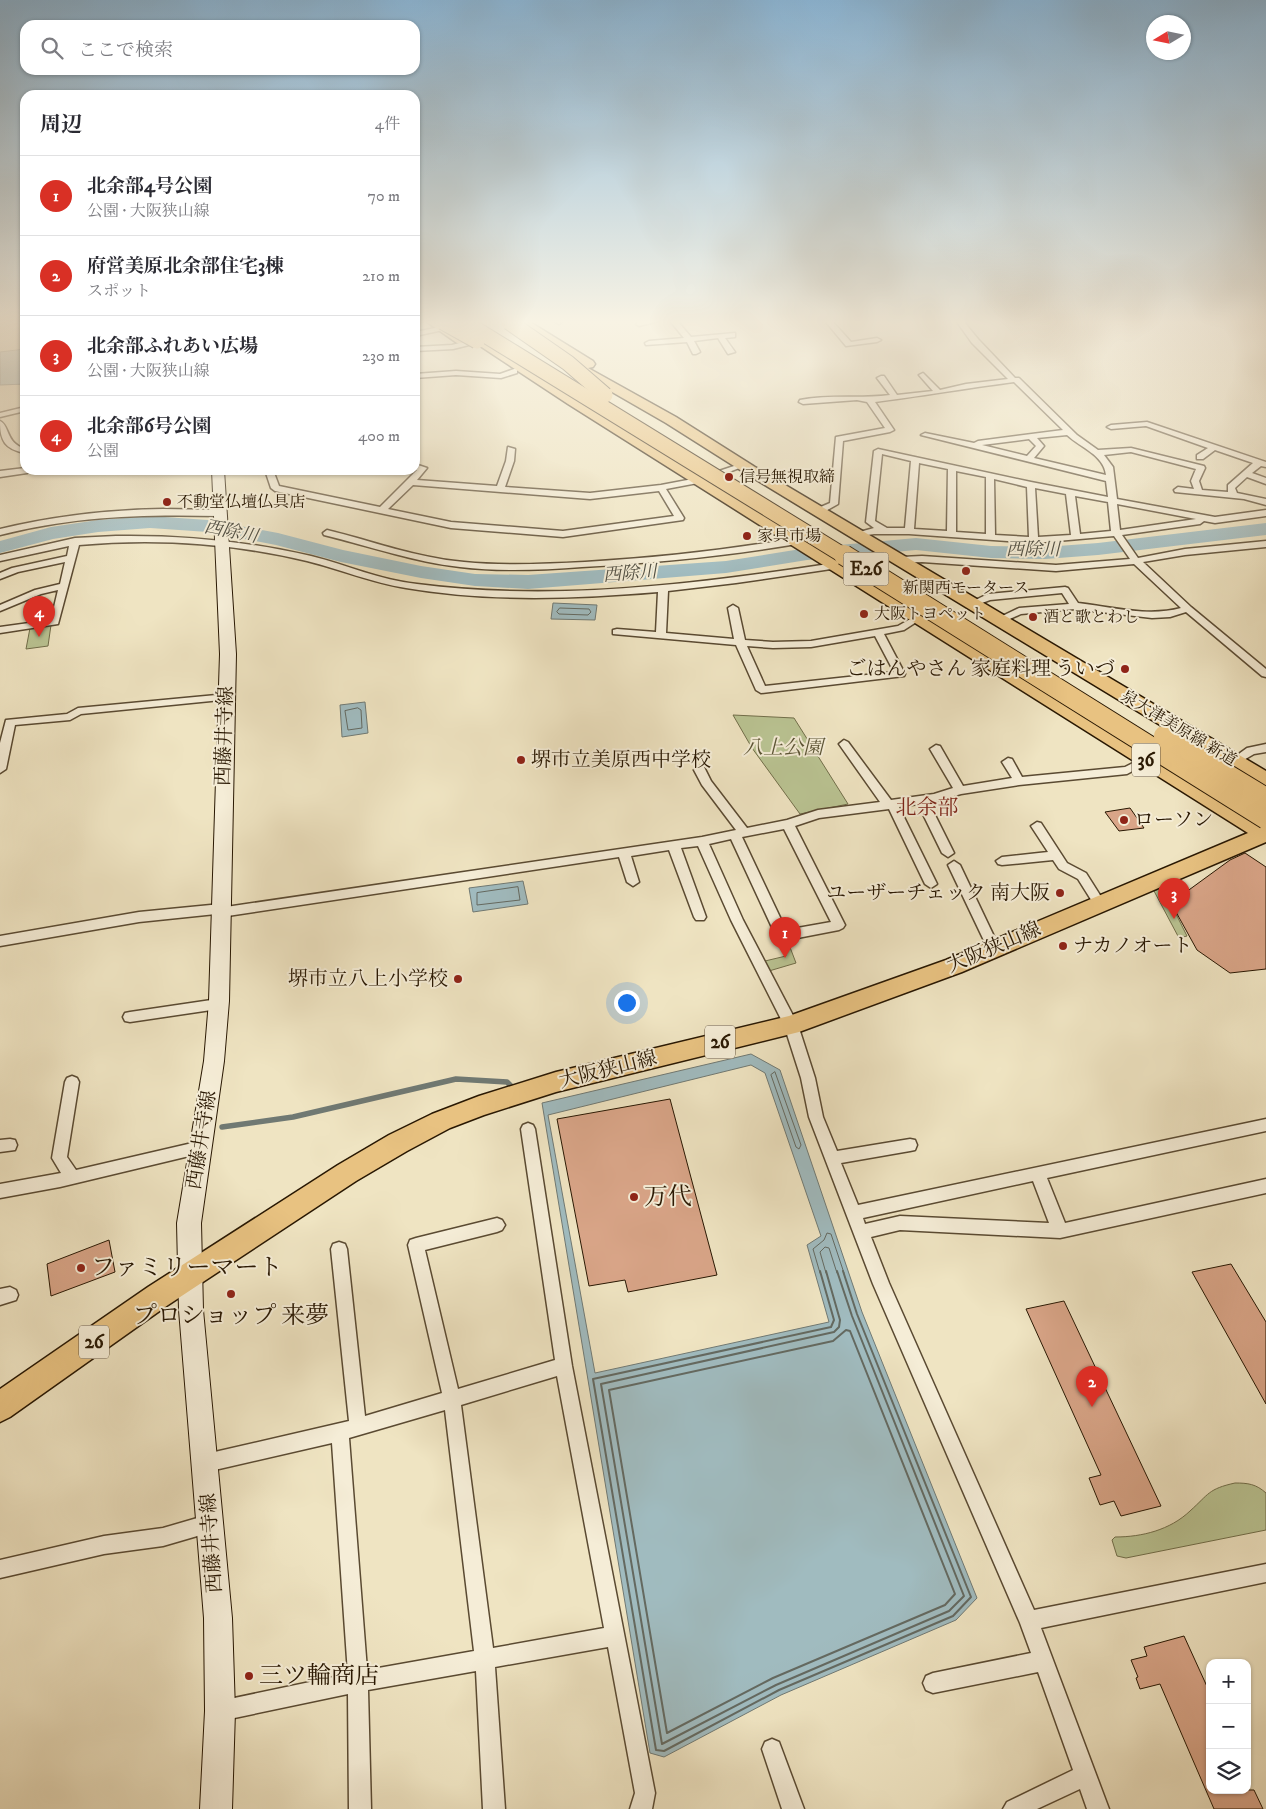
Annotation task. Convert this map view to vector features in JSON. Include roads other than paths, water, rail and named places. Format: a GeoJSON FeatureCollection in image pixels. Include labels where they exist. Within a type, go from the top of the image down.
{"type":"FeatureCollection","features":[{"type":"Feature","properties":{"kind":"highway","name":"E26"},"geometry":{"type":"LineString","coordinates":[[594,406],[655,441],[917,600],[1265,830]]}},
{"type":"Feature","properties":{"kind":"highway","name":"E26"},"geometry":{"type":"LineString","coordinates":[[625,406],[1266,798]]}},
{"type":"Feature","properties":{"kind":"main road","name":"36"},"geometry":{"type":"LineString","coordinates":[[582,406],[1147,760],[1265,830]]}},
{"type":"Feature","properties":{"kind":"main road","name":"泉大津美原線 新道"},"geometry":{"type":"LineString","coordinates":[[647,406],[1266,780]]}},
{"type":"Feature","properties":{"kind":"main road","name":"36"},"geometry":{"type":"LineString","coordinates":[[654,406],[671,420]]}},
{"type":"Feature","properties":{"kind":"main road","name":"西藤井寺線"},"geometry":{"type":"LineString","coordinates":[[216,1809],[220,1711],[218,1618],[189,1277],[189,1223],[214,1061],[218,1004],[228,654],[218,475]]}},
{"type":"Feature","properties":{"kind":"main road","name":"大阪狭山線"},"geometry":{"type":"LineString","coordinates":[[0,1407],[189,1277],[347,1173],[398,1142],[441,1120],[556,1082],[791,1025],[954,966],[1265,830]]}},
{"type":"Feature","properties":{"kind":"street"},"geometry":{"type":"LineString","coordinates":[[819,511],[834,504],[839,439],[890,430],[874,406]]}},
{"type":"Feature","properties":{"kind":"street"},"geometry":{"type":"LineString","coordinates":[[1043,406],[1070,432],[1104,459],[1108,467],[1114,502],[1116,532],[1136,561],[1188,609],[1266,674]]}},
{"type":"Feature","properties":{"kind":"street"},"geometry":{"type":"LineString","coordinates":[[0,415],[20,410]]}},
{"type":"Feature","properties":{"kind":"street"},"geometry":{"type":"LineString","coordinates":[[0,423],[12,446],[15,450],[20,450]]}},
{"type":"Feature","properties":{"kind":"street"},"geometry":{"type":"LineString","coordinates":[[1111,427],[1147,424],[1262,464]]}},
{"type":"Feature","properties":{"kind":"street"},"geometry":{"type":"LineString","coordinates":[[968,444],[1070,432]]}},
{"type":"Feature","properties":{"kind":"street"},"geometry":{"type":"LineString","coordinates":[[1163,439],[1170,432]]}},
{"type":"Feature","properties":{"kind":"street"},"geometry":{"type":"LineString","coordinates":[[925,435],[1110,479]]}},
{"type":"Feature","properties":{"kind":"street"},"geometry":{"type":"LineString","coordinates":[[1029,459],[1040,446],[1031,437]]}},
{"type":"Feature","properties":{"kind":"street"},"geometry":{"type":"LineString","coordinates":[[1200,457],[1214,447]]}},
{"type":"Feature","properties":{"kind":"street"},"geometry":{"type":"LineString","coordinates":[[500,489],[510,461],[511,450]]}},
{"type":"Feature","properties":{"kind":"street"},"geometry":{"type":"LineString","coordinates":[[1097,453],[1131,450],[1201,468],[1195,481],[1199,492]]}},
{"type":"Feature","properties":{"kind":"street"},"geometry":{"type":"LineString","coordinates":[[885,531],[870,522],[878,451],[1031,485],[1214,520]]}},
{"type":"Feature","properties":{"kind":"street"},"geometry":{"type":"LineString","coordinates":[[908,531],[915,459]]}},
{"type":"Feature","properties":{"kind":"street"},"geometry":{"type":"LineString","coordinates":[[1233,495],[1231,487],[1246,474],[1262,464]]}},
{"type":"Feature","properties":{"kind":"street"},"geometry":{"type":"LineString","coordinates":[[411,482],[590,496],[660,488],[700,480],[743,465]]}},
{"type":"Feature","properties":{"kind":"street"},"geometry":{"type":"LineString","coordinates":[[951,534],[952,468]]}},
{"type":"Feature","properties":{"kind":"street"},"geometry":{"type":"LineString","coordinates":[[0,474],[20,471]]}},
{"type":"Feature","properties":{"kind":"street"},"geometry":{"type":"LineString","coordinates":[[1246,474],[1266,481]]}},
{"type":"Feature","properties":{"kind":"street"},"geometry":{"type":"LineString","coordinates":[[271,475],[275,488],[450,525],[563,534],[680,518],[660,488]]}},
{"type":"Feature","properties":{"kind":"street"},"geometry":{"type":"LineString","coordinates":[[381,511],[418,475]]}},
{"type":"Feature","properties":{"kind":"street"},"geometry":{"type":"LineString","coordinates":[[990,476],[991,537]]}},
{"type":"Feature","properties":{"kind":"street"},"geometry":{"type":"LineString","coordinates":[[1031,485],[1034,540]]}},
{"type":"Feature","properties":{"kind":"street"},"geometry":{"type":"LineString","coordinates":[[1178,490],[1245,496],[1266,502]]}},
{"type":"Feature","properties":{"kind":"street"},"geometry":{"type":"LineString","coordinates":[[1070,493],[1076,537]]}},
{"type":"Feature","properties":{"kind":"street"},"geometry":{"type":"LineString","coordinates":[[0,532],[63,517],[105,512],[220,515]]}},
{"type":"Feature","properties":{"kind":"street"},"geometry":{"type":"LineString","coordinates":[[860,536],[874,531],[908,531],[1034,540],[1076,537],[1263,515]]}},
{"type":"Feature","properties":{"kind":"street"},"geometry":{"type":"LineString","coordinates":[[326,533],[434,561],[464,565],[527,567],[584,565],[710,555],[798,542]]}},
{"type":"Feature","properties":{"kind":"street"},"geometry":{"type":"LineString","coordinates":[[0,558],[36,547],[74,541],[126,538],[222,541],[309,559],[392,583],[496,595],[617,594],[741,580],[834,565]]}},
{"type":"Feature","properties":{"kind":"street"},"geometry":{"type":"LineString","coordinates":[[0,630],[55,622],[74,541]]}},
{"type":"Feature","properties":{"kind":"street"},"geometry":{"type":"LineString","coordinates":[[898,558],[1056,568],[1136,561],[1185,552],[1266,544]]}},
{"type":"Feature","properties":{"kind":"street"},"geometry":{"type":"LineString","coordinates":[[0,576],[15,570],[70,558]]}},
{"type":"Feature","properties":{"kind":"street"},"geometry":{"type":"LineString","coordinates":[[0,608],[38,592],[64,586]]}},
{"type":"Feature","properties":{"kind":"street"},"geometry":{"type":"LineString","coordinates":[[661,636],[663,589]]}},
{"type":"Feature","properties":{"kind":"street"},"geometry":{"type":"LineString","coordinates":[[974,603],[988,597],[1065,590],[1075,606]]}},
{"type":"Feature","properties":{"kind":"street"},"geometry":{"type":"LineString","coordinates":[[1001,620],[1019,612],[1075,606],[1152,615],[1170,614],[1188,609]]}},
{"type":"Feature","properties":{"kind":"street"},"geometry":{"type":"LineString","coordinates":[[733,608],[740,642],[761,690],[900,674],[878,632]]}},
{"type":"Feature","properties":{"kind":"street"},"geometry":{"type":"LineString","coordinates":[[617,632],[773,645],[811,644],[901,628],[919,618]]}},
{"type":"Feature","properties":{"kind":"street"},"geometry":{"type":"LineString","coordinates":[[0,770],[10,722],[70,717],[78,711],[227,697]]}},
{"type":"Feature","properties":{"kind":"street"},"geometry":{"type":"LineString","coordinates":[[844,744],[891,804],[931,884]]}},
{"type":"Feature","properties":{"kind":"street"},"geometry":{"type":"LineString","coordinates":[[1236,761],[1251,751],[1266,748]]}},
{"type":"Feature","properties":{"kind":"street"},"geometry":{"type":"LineString","coordinates":[[936,749],[960,790]]}},
{"type":"Feature","properties":{"kind":"street"},"geometry":{"type":"LineString","coordinates":[[0,942],[139,917],[221,910],[674,846],[788,824],[818,814],[922,800],[960,790],[1019,781],[1127,770],[1147,760]]}},
{"type":"Feature","properties":{"kind":"street"},"geometry":{"type":"LineString","coordinates":[[1008,762],[1019,781]]}},
{"type":"Feature","properties":{"kind":"street"},"geometry":{"type":"LineString","coordinates":[[700,770],[740,834],[782,936],[839,925],[788,824]]}},
{"type":"Feature","properties":{"kind":"street"},"geometry":{"type":"LineString","coordinates":[[922,800],[994,949]]}},
{"type":"Feature","properties":{"kind":"street"},"geometry":{"type":"LineString","coordinates":[[1037,826],[1063,866],[1082,876],[1099,903]]}},
{"type":"Feature","properties":{"kind":"street"},"geometry":{"type":"LineString","coordinates":[[702,841],[737,920],[791,1025],[808,1078],[816,1117],[832,1158],[882,1284],[1029,1622],[1098,1809]]}},
{"type":"Feature","properties":{"kind":"street"},"geometry":{"type":"LineString","coordinates":[[674,846],[700,917]]}},
{"type":"Feature","properties":{"kind":"street"},"geometry":{"type":"LineString","coordinates":[[624,853],[633,882]]}},
{"type":"Feature","properties":{"kind":"street"},"geometry":{"type":"LineString","coordinates":[[1002,861],[1056,855]]}},
{"type":"Feature","properties":{"kind":"street"},"geometry":{"type":"LineString","coordinates":[[130,1018],[218,1004]]}},
{"type":"Feature","properties":{"kind":"street"},"geometry":{"type":"LineString","coordinates":[[72,1082],[60,1158],[73,1177]]}},
{"type":"Feature","properties":{"kind":"street"},"geometry":{"type":"LineString","coordinates":[[854,1213],[1266,1125]]}},
{"type":"Feature","properties":{"kind":"street"},"geometry":{"type":"LineString","coordinates":[[528,1128],[564,1366],[645,1793],[641,1809]]}},
{"type":"Feature","properties":{"kind":"street"},"geometry":{"type":"LineString","coordinates":[[832,1158],[910,1145]]}},
{"type":"Feature","properties":{"kind":"street"},"geometry":{"type":"LineString","coordinates":[[0,1192],[201,1147]]}},
{"type":"Feature","properties":{"kind":"street"},"geometry":{"type":"LineString","coordinates":[[1038,1174],[1060,1231]]}},
{"type":"Feature","properties":{"kind":"street"},"geometry":{"type":"LineString","coordinates":[[861,1232],[900,1223],[1060,1231],[1266,1186]]}},
{"type":"Feature","properties":{"kind":"street"},"geometry":{"type":"LineString","coordinates":[[494,1809],[485,1659],[452,1399],[416,1245],[497,1225]]}},
{"type":"Feature","properties":{"kind":"street"},"geometry":{"type":"LineString","coordinates":[[339,1249],[349,1429],[358,1682],[360,1809]]}},
{"type":"Feature","properties":{"kind":"street"},"geometry":{"type":"LineString","coordinates":[[206,1463],[349,1429],[564,1366]]}},
{"type":"Feature","properties":{"kind":"street"},"geometry":{"type":"LineString","coordinates":[[0,1569],[104,1545],[163,1537],[211,1522]]}},
{"type":"Feature","properties":{"kind":"street"},"geometry":{"type":"LineString","coordinates":[[1029,1622],[1266,1573]]}},
{"type":"Feature","properties":{"kind":"street"},"geometry":{"type":"LineString","coordinates":[[220,1711],[358,1682],[614,1636]]}},
{"type":"Feature","properties":{"kind":"street"},"geometry":{"type":"LineString","coordinates":[[933,1683],[1044,1661]]}},
{"type":"Feature","properties":{"kind":"street"},"geometry":{"type":"LineString","coordinates":[[772,1749],[793,1809]]}},
{"type":"Feature","properties":{"kind":"street"},"geometry":{"type":"LineString","coordinates":[[1014,1809],[1086,1775]]}},
{"type":"Feature","properties":{"kind":"water"},"geometry":{"type":"Polygon","coordinates":[[[553,603],[597,605],[595,620],[551,619],[553,603]]]}},
{"type":"Feature","properties":{"kind":"water"},"geometry":{"type":"Polygon","coordinates":[[[365,702],[368,733],[342,737],[340,705],[365,702]]]}},
{"type":"Feature","properties":{"kind":"water"},"geometry":{"type":"Polygon","coordinates":[[[523,881],[528,904],[473,912],[469,888],[523,881]]]}},
{"type":"Feature","properties":{"kind":"water"},"geometry":{"type":"Polygon","coordinates":[[[751,1054],[780,1070],[862,1312],[977,1598],[956,1620],[781,1695],[664,1757],[650,1753],[542,1103],[751,1054]],[[751,1065],[548,1115],[595,1373],[829,1322],[807,1245],[821,1236],[765,1073],[751,1065]]]}},
{"type":"Feature","properties":{"kind":"waterway","name":"西除川"},"geometry":{"type":"LineString","coordinates":[[0,547],[51,533],[98,526],[150,522],[208,526],[278,539],[341,556],[421,572],[475,580],[528,582],[726,567],[807,554],[916,544],[991,552],[1045,553],[1098,549],[1266,529]]}},
{"type":"Feature","properties":{"kind":"waterway"},"geometry":{"type":"LineString","coordinates":[[222,1127],[293,1117],[456,1079],[507,1082],[511,1086]]}},
{"type":"Feature","properties":{"kind":"place","name":"信号無視取締"},"geometry":{"type":"Point","coordinates":[729,477]}},
{"type":"Feature","properties":{"kind":"place","name":"不動堂仏壇仏具店"},"geometry":{"type":"Point","coordinates":[167,502]}},
{"type":"Feature","properties":{"kind":"place","name":"家具市場"},"geometry":{"type":"Point","coordinates":[747,536]}},
{"type":"Feature","properties":{"kind":"place","name":"新関西モータース"},"geometry":{"type":"Point","coordinates":[966,571]}},
{"type":"Feature","properties":{"kind":"place","name":"大阪トヨペット"},"geometry":{"type":"Point","coordinates":[864,614]}},
{"type":"Feature","properties":{"kind":"place","name":"酒と歌とわし"},"geometry":{"type":"Point","coordinates":[1033,617]}},
{"type":"Feature","properties":{"kind":"place","name":"北余部6号公園"},"geometry":{"type":"Point","coordinates":[39,637]}},
{"type":"Feature","properties":{"kind":"place","name":"ごはんやさん 家庭料理 ういづ"},"geometry":{"type":"Point","coordinates":[1125,669]}},
{"type":"Feature","properties":{"kind":"place","name":"堺市立美原西中学校"},"geometry":{"type":"Point","coordinates":[521,760]}},
{"type":"Feature","properties":{"kind":"place","name":"ローソン"},"geometry":{"type":"Point","coordinates":[1124,820]}},
{"type":"Feature","properties":{"kind":"place","name":"ユーザーチェック 南大阪"},"geometry":{"type":"Point","coordinates":[1060,893]}},
{"type":"Feature","properties":{"kind":"place","name":"北余部ふれあい広場"},"geometry":{"type":"Point","coordinates":[1174,919]}},
{"type":"Feature","properties":{"kind":"place","name":"ナカノオート"},"geometry":{"type":"Point","coordinates":[1063,946]}},
{"type":"Feature","properties":{"kind":"place","name":"北余部4号公園"},"geometry":{"type":"Point","coordinates":[785,958]}},
{"type":"Feature","properties":{"kind":"place","name":"堺市立八上小学校"},"geometry":{"type":"Point","coordinates":[458,979]}},
{"type":"Feature","properties":{"kind":"place","name":"万代"},"geometry":{"type":"Point","coordinates":[634,1197]}},
{"type":"Feature","properties":{"kind":"place","name":"ファミリーマート"},"geometry":{"type":"Point","coordinates":[81,1268]}},
{"type":"Feature","properties":{"kind":"place","name":"プロショップ 来夢"},"geometry":{"type":"Point","coordinates":[231,1294]}},
{"type":"Feature","properties":{"kind":"place","name":"府営美原北余部住宅3棟"},"geometry":{"type":"Point","coordinates":[1092,1407]}},
{"type":"Feature","properties":{"kind":"place","name":"三ツ輪商店"},"geometry":{"type":"Point","coordinates":[249,1676]}},
{"type":"Feature","properties":{"kind":"district","name":"北余部"},"geometry":{"type":"Point","coordinates":[927,808]}},
{"type":"Feature","properties":{"kind":"park label","name":"八上公園"},"geometry":{"type":"Point","coordinates":[783,748]}}]}
